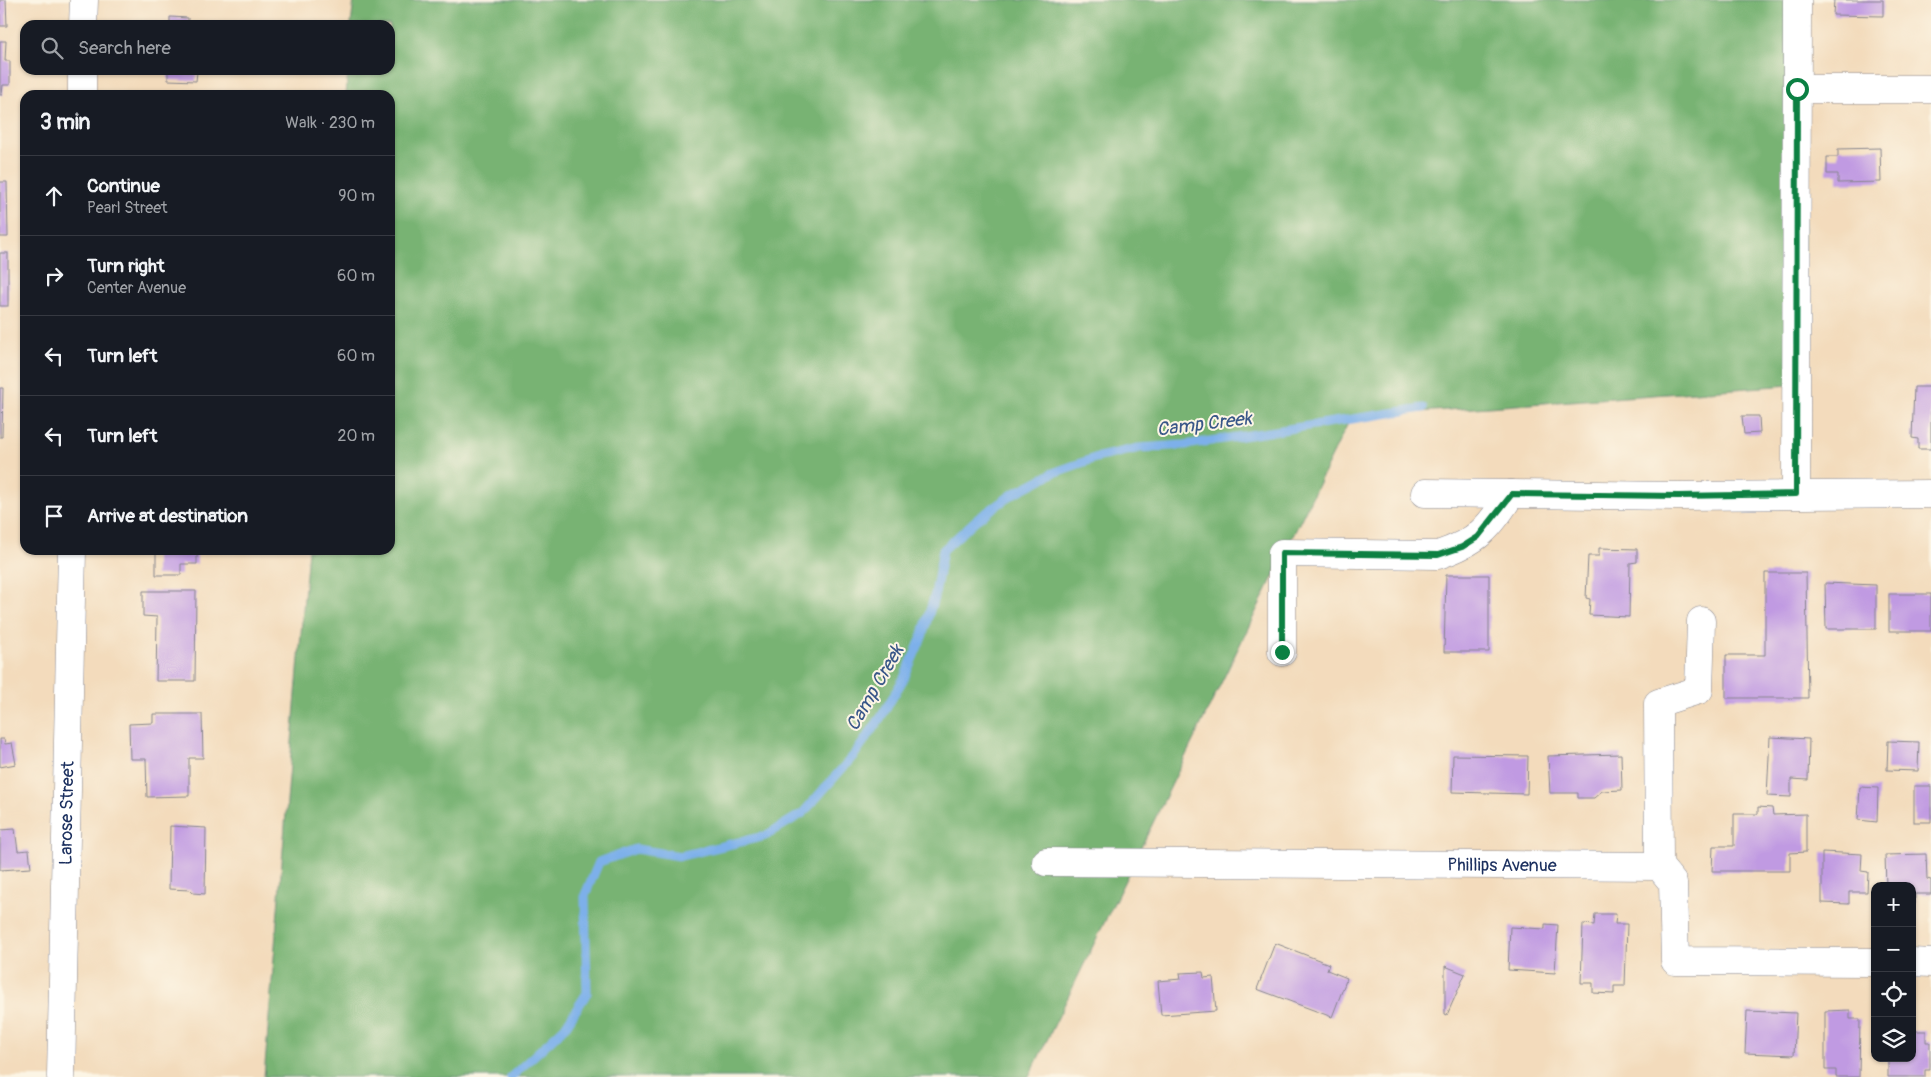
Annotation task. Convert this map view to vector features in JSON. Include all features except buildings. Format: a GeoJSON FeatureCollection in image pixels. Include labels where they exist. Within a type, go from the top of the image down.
{"type":"FeatureCollection","features":[{"type":"Feature","properties":{"kind":"street"},"geometry":{"type":"LineString","coordinates":[[83,20],[84,0]]}},
{"type":"Feature","properties":{"kind":"street"},"geometry":{"type":"LineString","coordinates":[[1796,494],[1797,0]]}},
{"type":"Feature","properties":{"kind":"street"},"geometry":{"type":"LineString","coordinates":[[82,75],[82,90]]}},
{"type":"Feature","properties":{"kind":"street"},"geometry":{"type":"LineString","coordinates":[[1797,89],[1931,89]]}},
{"type":"Feature","properties":{"kind":"street"},"geometry":{"type":"LineString","coordinates":[[1425,493],[1678,496],[1931,494]]}},
{"type":"Feature","properties":{"kind":"street"},"geometry":{"type":"LineString","coordinates":[[1282,652],[1282,553],[1438,555],[1462,547],[1478,537],[1512,494]]}},
{"type":"Feature","properties":{"kind":"street","name":"Larose Street"},"geometry":{"type":"LineString","coordinates":[[61,1077],[72,555]]}},
{"type":"Feature","properties":{"kind":"street"},"geometry":{"type":"LineString","coordinates":[[1701,621],[1699,690],[1658,703],[1659,866],[1672,883],[1675,961],[1871,962]]}},
{"type":"Feature","properties":{"kind":"street","name":"Phillips Avenue"},"geometry":{"type":"LineString","coordinates":[[1046,862],[1659,866]]}},
{"type":"Feature","properties":{"kind":"street"},"geometry":{"type":"LineString","coordinates":[[1916,962],[1931,962]]}},
{"type":"Feature","properties":{"kind":"green space"},"geometry":{"type":"Polygon","coordinates":[[[354,0],[1804,0],[1804,384],[1351,417],[1029,1077],[264,1077],[308,555],[395,555],[395,90],[346,90],[348,75],[395,75],[395,20],[352,20],[354,0]]]}},
{"type":"Feature","properties":{"kind":"waterway","name":"Camp Creek"},"geometry":{"type":"LineString","coordinates":[[511,1077],[565,1027],[587,993],[585,895],[599,862],[636,849],[680,856],[765,836],[803,813],[855,754],[881,717],[904,678],[922,637],[935,594],[943,550],[976,520],[1013,494],[1053,473],[1095,458],[1139,448],[1185,445],[1423,408]]}},
{"type":"Feature","properties":{"kind":"route"},"geometry":{"type":"LineString","coordinates":[[1282,652],[1282,553],[1438,555],[1462,547],[1478,537],[1496,518],[1512,494],[1678,496],[1796,494],[1797,89]]}}]}
